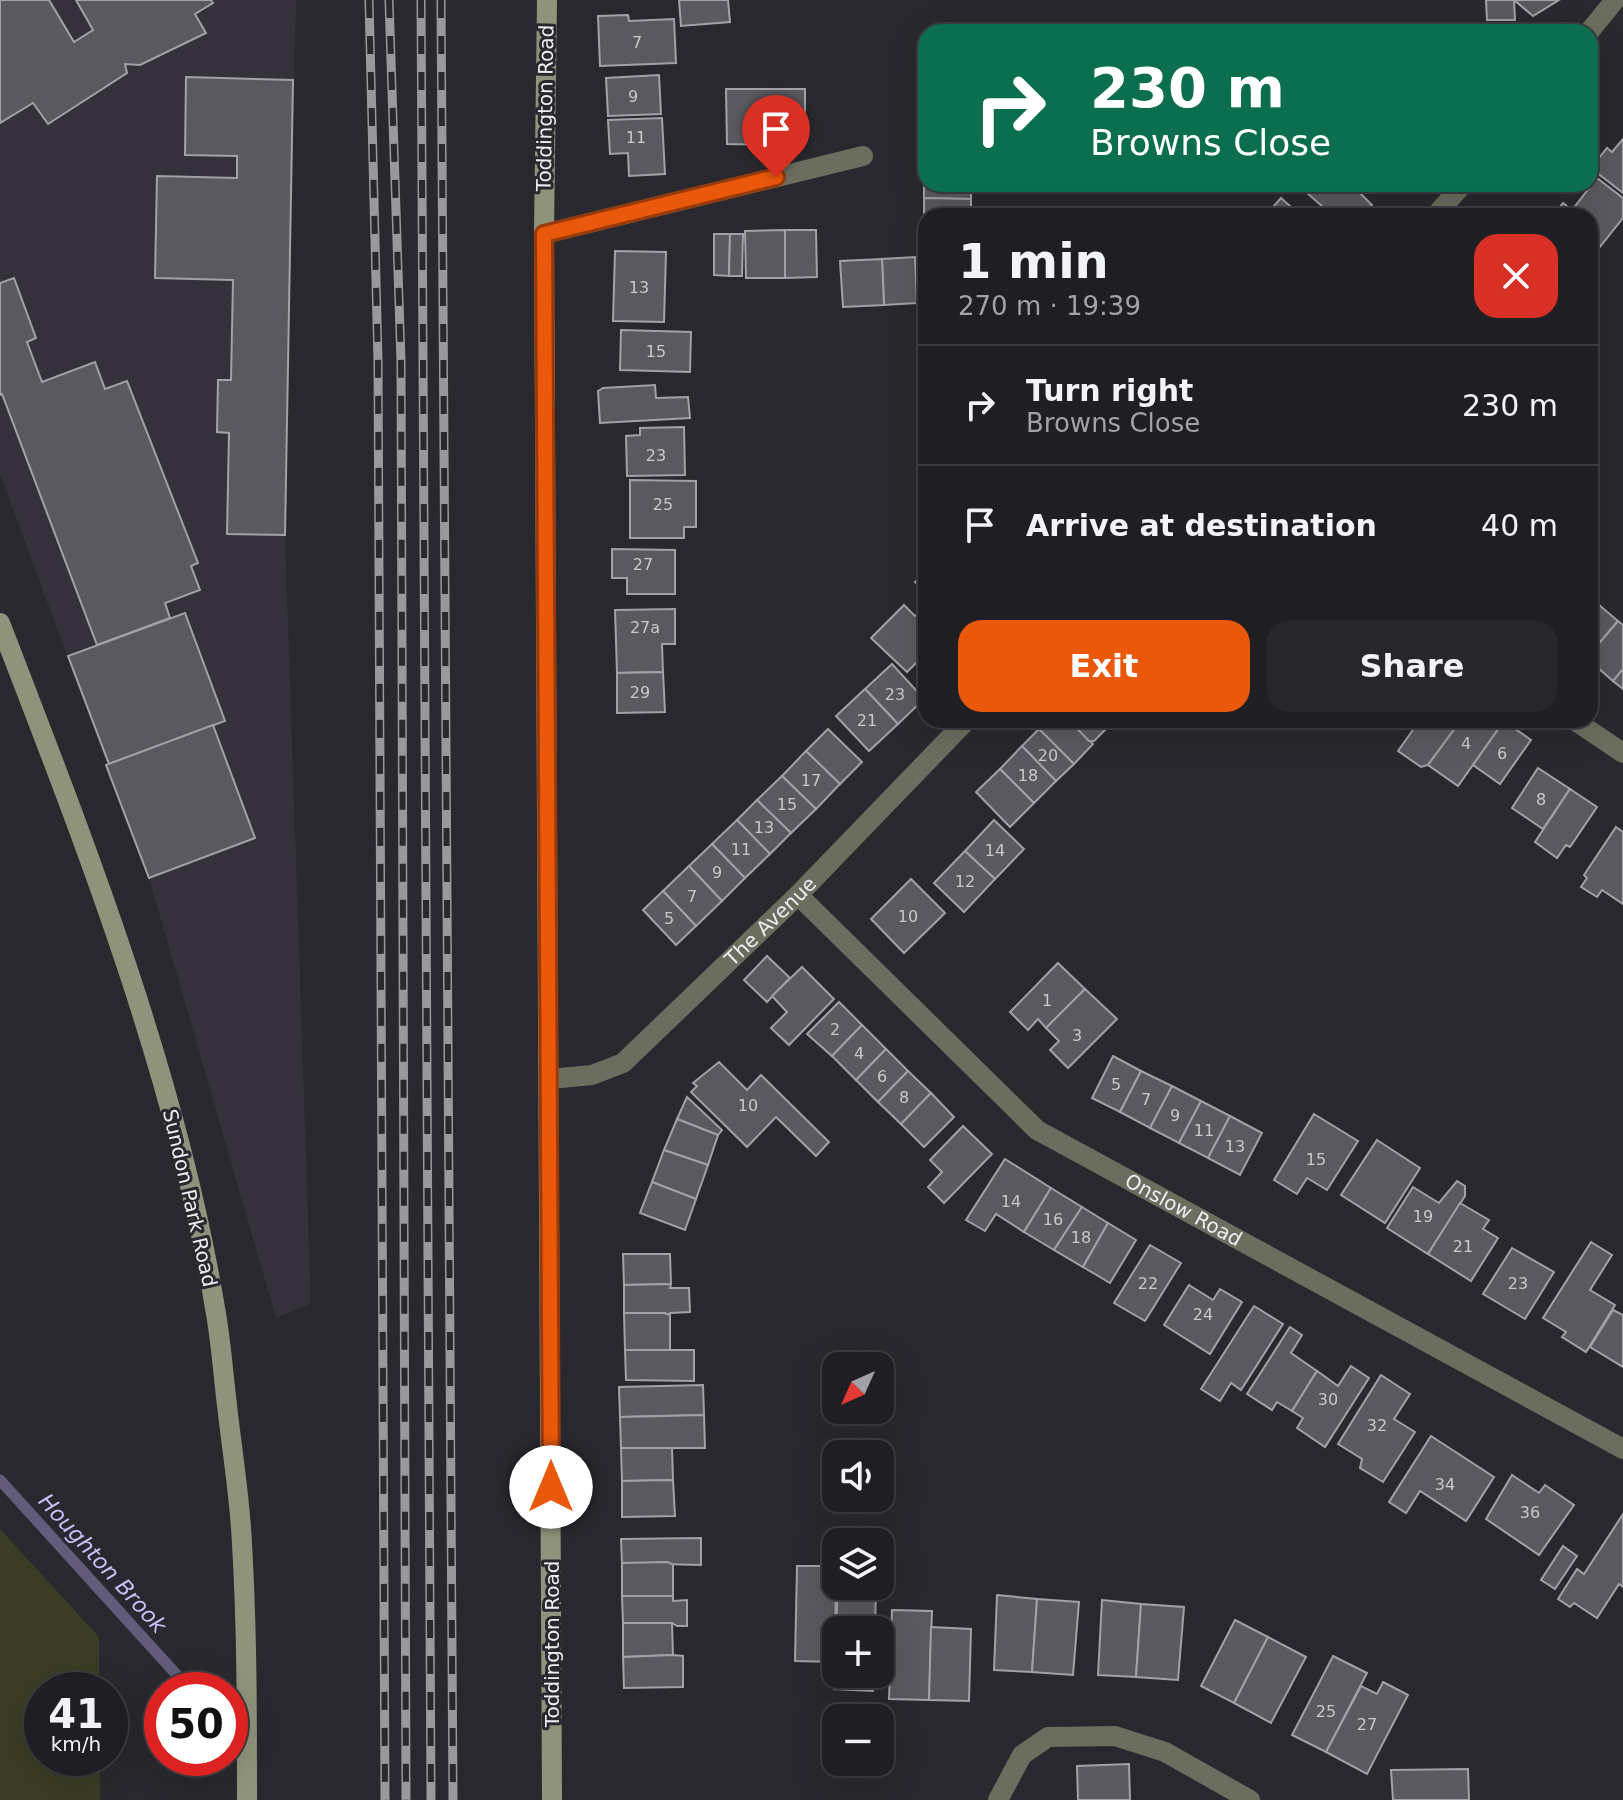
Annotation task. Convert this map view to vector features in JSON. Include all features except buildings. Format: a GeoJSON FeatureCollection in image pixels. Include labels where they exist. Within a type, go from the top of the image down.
{"type":"FeatureCollection","features":[{"type":"Feature","properties":{"kind":"main road","name":"Toddington Road"},"geometry":{"type":"LineString","coordinates":[[547,0],[544,234],[552,1800]]}},
{"type":"Feature","properties":{"kind":"main road","name":"Sundon Park Road"},"geometry":{"type":"LineString","coordinates":[[0,623],[117,938],[172,1114],[197,1213],[216,1310],[242,1541],[247,1669],[247,1800]]}},
{"type":"Feature","properties":{"kind":"street"},"geometry":{"type":"LineString","coordinates":[[1596,24],[1615,0]]}},
{"type":"Feature","properties":{"kind":"street"},"geometry":{"type":"LineString","coordinates":[[544,234],[863,156]]}},
{"type":"Feature","properties":{"kind":"street"},"geometry":{"type":"LineString","coordinates":[[1442,208],[1456,192]]}},
{"type":"Feature","properties":{"kind":"street","name":"The Avenue"},"geometry":{"type":"LineString","coordinates":[[550,1079],[592,1075],[623,1063],[798,895],[959,728]]}},
{"type":"Feature","properties":{"kind":"street"},"geometry":{"type":"LineString","coordinates":[[1586,728],[1623,753]]}},
{"type":"Feature","properties":{"kind":"street","name":"Onslow Road"},"geometry":{"type":"LineString","coordinates":[[798,895],[1037,1130],[1623,1449]]}},
{"type":"Feature","properties":{"kind":"street"},"geometry":{"type":"LineString","coordinates":[[998,1800],[1022,1755],[1048,1737],[1115,1736],[1165,1752],[1250,1800]]}},
{"type":"Feature","properties":{"kind":"shaded area"},"geometry":{"type":"Polygon","coordinates":[[[0,0],[296,0],[285,535],[311,1304],[276,1318],[149,878],[0,474],[0,0]]]}},
{"type":"Feature","properties":{"kind":"green space"},"geometry":{"type":"Polygon","coordinates":[[[0,1529],[99,1637],[99,1672],[24,1672],[24,1776],[100,1776],[100,1800],[0,1800],[0,1529]]]}},
{"type":"Feature","properties":{"kind":"waterway","name":"Houghton Brook"},"geometry":{"type":"LineString","coordinates":[[0,1480],[174,1672]]}},
{"type":"Feature","properties":{"kind":"railway"},"geometry":{"type":"LineString","coordinates":[[369,0],[378,361],[385,1800]]}},
{"type":"Feature","properties":{"kind":"railway"},"geometry":{"type":"LineString","coordinates":[[389,0],[401,361],[406,1800]]}},
{"type":"Feature","properties":{"kind":"railway"},"geometry":{"type":"LineString","coordinates":[[421,0],[431,1800]]}},
{"type":"Feature","properties":{"kind":"railway"},"geometry":{"type":"LineString","coordinates":[[441,0],[453,1800]]}},
{"type":"Feature","properties":{"kind":"route"},"geometry":{"type":"LineString","coordinates":[[551,1487],[544,234],[776,177]]}}]}
